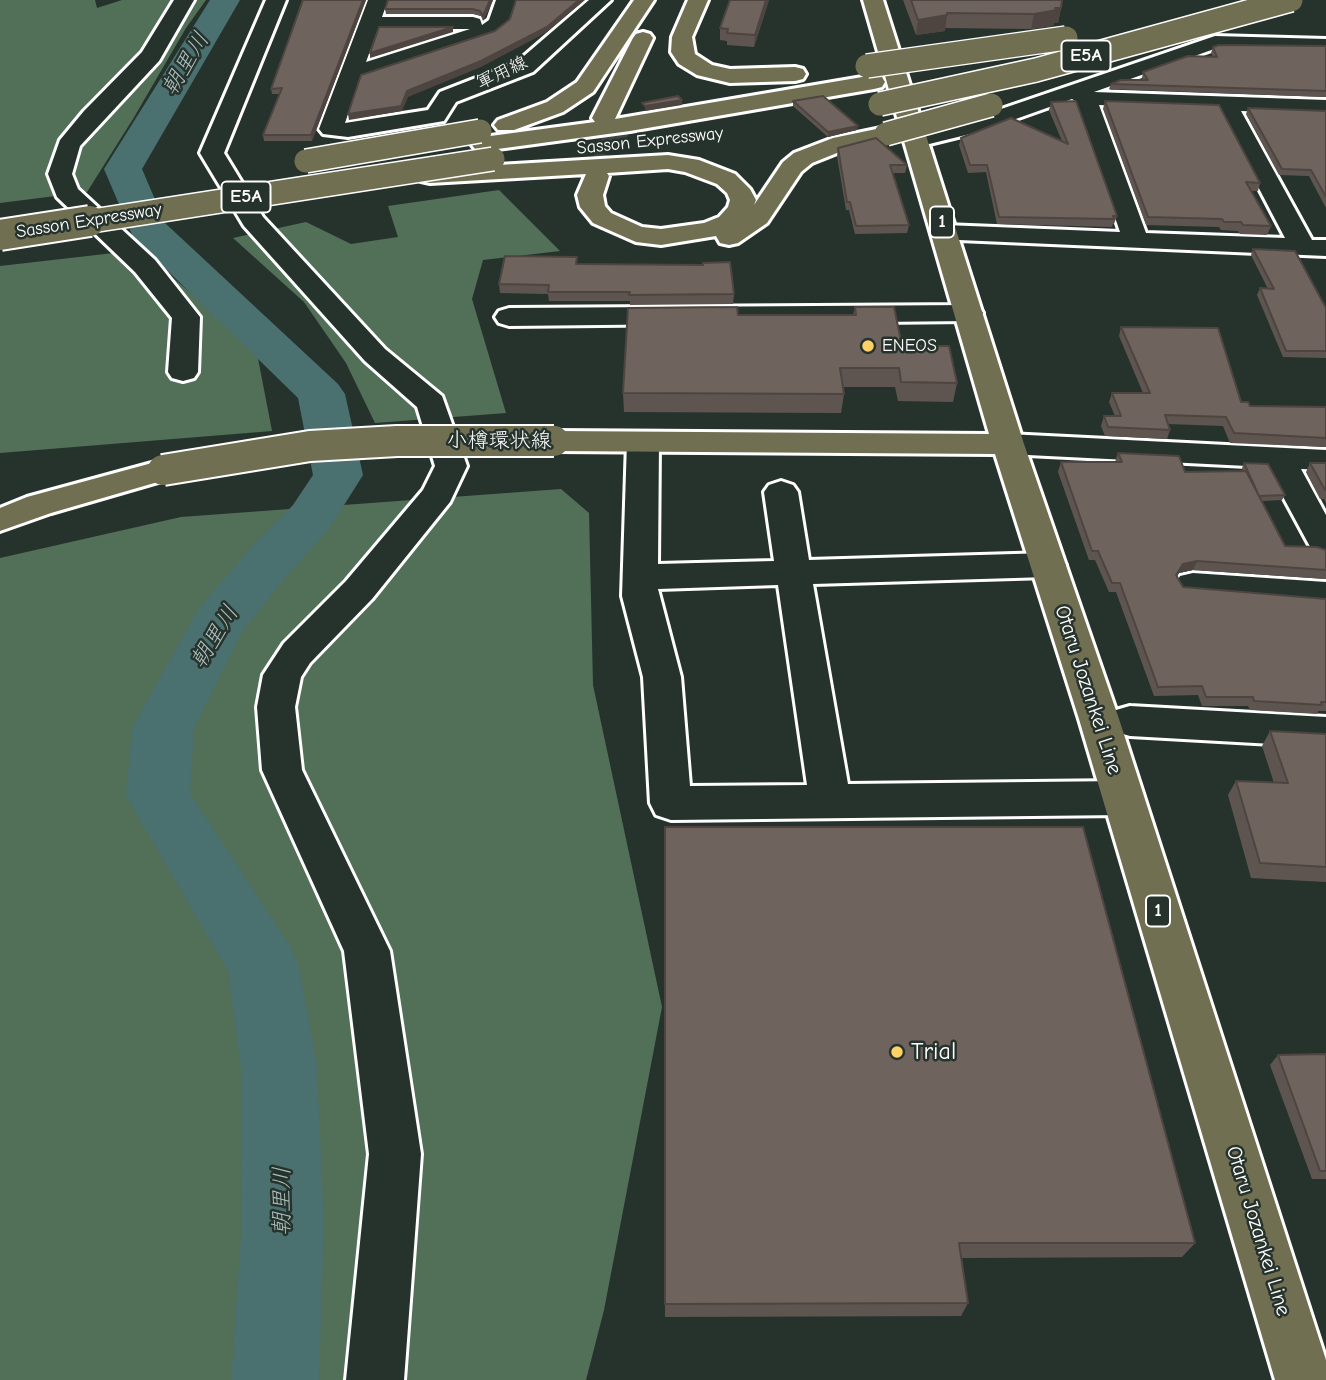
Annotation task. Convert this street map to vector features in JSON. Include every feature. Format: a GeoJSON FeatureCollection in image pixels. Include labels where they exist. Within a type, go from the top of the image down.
{"type":"FeatureCollection","features":[{"type":"Feature","properties":{"kind":"main road"},"geometry":{"type":"LineString","coordinates":[[489,151],[538,114],[585,87],[644,0]]}},
{"type":"Feature","properties":{"kind":"main road"},"geometry":{"type":"LineString","coordinates":[[660,0],[615,116],[680,0]]}},
{"type":"Feature","properties":{"kind":"main road"},"geometry":{"type":"LineString","coordinates":[[698,0],[680,46],[687,59],[705,70],[730,76],[870,90],[1009,48],[1237,2]]}},
{"type":"Feature","properties":{"kind":"main road","name":"Otaru Jozankei Line"},"geometry":{"type":"LineString","coordinates":[[873,0],[1008,444],[1123,798],[1304,1380]]}},
{"type":"Feature","properties":{"kind":"main road","name":"Sasson Expressway"},"geometry":{"type":"LineString","coordinates":[[870,90],[1237,2]]}},
{"type":"Feature","properties":{"kind":"main road"},"geometry":{"type":"LineString","coordinates":[[282,165],[489,151],[690,165],[726,178],[738,189],[743,200],[740,210],[728,222],[710,230],[661,237],[636,234],[602,218],[593,207],[586,176],[570,208],[577,220],[611,241],[635,247],[663,249],[696,247],[725,239],[746,228],[758,218],[792,167],[803,158],[830,147],[1007,100],[1282,3]]}},
{"type":"Feature","properties":{"kind":"main road","name":"Sasson Expressway"},"geometry":{"type":"LineString","coordinates":[[0,235],[368,178],[630,124],[870,90],[1037,70],[1282,3]]}},
{"type":"Feature","properties":{"kind":"main road","name":"Sasson Expressway"},"geometry":{"type":"LineString","coordinates":[[0,214],[489,151],[670,140]]}},
{"type":"Feature","properties":{"kind":"main road"},"geometry":{"type":"LineString","coordinates":[[203,178],[256,169]]}},
{"type":"Feature","properties":{"kind":"main road"},"geometry":{"type":"LineString","coordinates":[[0,214],[108,195]]}},
{"type":"Feature","properties":{"kind":"main road","name":"小樽環状線"},"geometry":{"type":"LineString","coordinates":[[0,520],[39,505],[163,470],[310,446],[397,441],[1008,444]]}},
{"type":"Feature","properties":{"kind":"street"},"geometry":{"type":"LineString","coordinates":[[183,372],[186,317],[145,266],[66,192],[60,174],[68,145],[92,116],[151,57],[184,0]]}},
{"type":"Feature","properties":{"kind":"street"},"geometry":{"type":"LineString","coordinates":[[276,0],[212,152],[253,221],[375,355],[430,402],[451,466],[438,494],[359,590],[297,653],[282,675],[276,707],[282,770],[367,951],[395,1154],[376,1380]]}},
{"type":"Feature","properties":{"kind":"street"},"geometry":{"type":"LineString","coordinates":[[352,74],[378,0]]}},
{"type":"Feature","properties":{"kind":"street"},"geometry":{"type":"LineString","coordinates":[[352,74],[488,30],[498,23],[506,0]]}},
{"type":"Feature","properties":{"kind":"street","name":"軍用線"},"geometry":{"type":"LineString","coordinates":[[352,74],[331,129],[348,130],[436,116],[448,97],[525,66],[601,0]]}},
{"type":"Feature","properties":{"kind":"street"},"geometry":{"type":"LineString","coordinates":[[370,23],[498,23]]}},
{"type":"Feature","properties":{"kind":"street"},"geometry":{"type":"LineString","coordinates":[[917,140],[1079,95],[1215,42],[1326,45]]}},
{"type":"Feature","properties":{"kind":"street"},"geometry":{"type":"LineString","coordinates":[[1079,95],[1326,107]]}},
{"type":"Feature","properties":{"kind":"street"},"geometry":{"type":"LineString","coordinates":[[1079,95],[1136,241]]}},
{"type":"Feature","properties":{"kind":"street"},"geometry":{"type":"LineString","coordinates":[[1226,103],[1318,252]]}},
{"type":"Feature","properties":{"kind":"street"},"geometry":{"type":"LineString","coordinates":[[945,233],[1318,252]]}},
{"type":"Feature","properties":{"kind":"street"},"geometry":{"type":"LineString","coordinates":[[509,317],[969,313]]}},
{"type":"Feature","properties":{"kind":"street"},"geometry":{"type":"LineString","coordinates":[[643,442],[640,597],[662,677],[671,803],[1123,798]]}},
{"type":"Feature","properties":{"kind":"street"},"geometry":{"type":"LineString","coordinates":[[1008,444],[1326,460]]}},
{"type":"Feature","properties":{"kind":"street"},"geometry":{"type":"LineString","coordinates":[[1278,457],[1326,546]]}},
{"type":"Feature","properties":{"kind":"street"},"geometry":{"type":"LineString","coordinates":[[781,492],[830,801]]}},
{"type":"Feature","properties":{"kind":"street"},"geometry":{"type":"LineString","coordinates":[[640,577],[1048,565]]}},
{"type":"Feature","properties":{"kind":"street"},"geometry":{"type":"LineString","coordinates":[[1193,585],[1326,594]]}},
{"type":"Feature","properties":{"kind":"street"},"geometry":{"type":"LineString","coordinates":[[1130,721],[1326,732]]}},
{"type":"Feature","properties":{"kind":"green space"},"geometry":{"type":"Polygon","coordinates":[[[0,0],[95,0],[97,8],[122,0],[206,0],[186,28],[87,192],[0,203],[0,0]]]}},
{"type":"Feature","properties":{"kind":"green space"},"geometry":{"type":"Polygon","coordinates":[[[499,190],[560,251],[483,260],[472,299],[506,413],[375,423],[346,363],[304,302],[233,238],[306,222],[351,244],[398,237],[388,206],[499,190]]]}},
{"type":"Feature","properties":{"kind":"green space"},"geometry":{"type":"Polygon","coordinates":[[[140,250],[256,348],[272,431],[0,453],[0,266],[140,250]]]}},
{"type":"Feature","properties":{"kind":"green space"},"geometry":{"type":"Polygon","coordinates":[[[561,489],[589,513],[593,685],[662,1007],[604,1310],[586,1380],[0,1380],[0,558],[181,517],[561,489]]]}},
{"type":"Feature","properties":{"kind":"building"},"geometry":{"type":"Polygon","coordinates":[[[303,0],[363,0],[311,135],[263,135],[282,88],[271,89],[303,0]]]}},
{"type":"Feature","properties":{"kind":"building"},"geometry":{"type":"Polygon","coordinates":[[[388,0],[490,0],[483,16],[480,11],[472,9],[385,9],[388,0]]]}},
{"type":"Feature","properties":{"kind":"building"},"geometry":{"type":"Polygon","coordinates":[[[516,0],[579,0],[547,27],[481,61],[407,91],[401,106],[348,114],[361,75],[495,31],[510,19],[516,0]]]}},
{"type":"Feature","properties":{"kind":"building"},"geometry":{"type":"Polygon","coordinates":[[[730,0],[766,0],[755,35],[727,33],[728,29],[720,28],[730,0]]]}},
{"type":"Feature","properties":{"kind":"building"},"geometry":{"type":"Polygon","coordinates":[[[911,0],[1062,0],[1061,8],[1055,8],[1057,10],[1034,14],[947,13],[918,20],[911,0]]]}},
{"type":"Feature","properties":{"kind":"building"},"geometry":{"type":"Polygon","coordinates":[[[379,27],[453,27],[370,53],[379,27]]]}},
{"type":"Feature","properties":{"kind":"building"},"geometry":{"type":"Polygon","coordinates":[[[1326,46],[1326,91],[1111,84],[1121,80],[1148,80],[1143,72],[1188,56],[1217,57],[1213,47],[1326,46]]]}},
{"type":"Feature","properties":{"kind":"building"},"geometry":{"type":"Polygon","coordinates":[[[678,96],[682,100],[645,106],[642,103],[678,96]]]}},
{"type":"Feature","properties":{"kind":"building"},"geometry":{"type":"Polygon","coordinates":[[[823,96],[858,126],[828,132],[793,101],[823,96]]]}},
{"type":"Feature","properties":{"kind":"building"},"geometry":{"type":"Polygon","coordinates":[[[1076,101],[1117,216],[1113,216],[1114,219],[999,217],[987,165],[970,165],[961,138],[1011,118],[1068,144],[1051,102],[1076,101]]]}},
{"type":"Feature","properties":{"kind":"building"},"geometry":{"type":"Polygon","coordinates":[[[1105,101],[1219,105],[1260,183],[1246,182],[1271,226],[1243,225],[1241,222],[1224,222],[1222,219],[1148,217],[1105,101]]]}},
{"type":"Feature","properties":{"kind":"building"},"geometry":{"type":"Polygon","coordinates":[[[1248,108],[1326,111],[1326,197],[1311,170],[1282,169],[1248,108]]]}},
{"type":"Feature","properties":{"kind":"building"},"geometry":{"type":"Polygon","coordinates":[[[876,138],[907,165],[890,165],[909,225],[856,226],[850,202],[847,202],[838,148],[876,138]]]}},
{"type":"Feature","properties":{"kind":"building"},"geometry":{"type":"Polygon","coordinates":[[[1253,249],[1295,251],[1326,308],[1326,351],[1286,351],[1260,288],[1274,289],[1253,249]]]}},
{"type":"Feature","properties":{"kind":"building"},"geometry":{"type":"Polygon","coordinates":[[[505,256],[577,257],[576,264],[703,265],[730,262],[734,294],[629,295],[630,292],[548,292],[549,285],[499,284],[505,256]]]}},
{"type":"Feature","properties":{"kind":"building"},"geometry":{"type":"Polygon","coordinates":[[[737,307],[738,315],[856,315],[855,307],[894,307],[902,346],[949,346],[957,383],[901,382],[899,368],[840,368],[844,394],[623,393],[628,308],[737,307]]]}},
{"type":"Feature","properties":{"kind":"building"},"geometry":{"type":"Polygon","coordinates":[[[1121,327],[1218,328],[1241,402],[1248,402],[1250,406],[1326,407],[1326,438],[1234,433],[1226,417],[1165,415],[1170,430],[1108,427],[1104,416],[1121,416],[1112,393],[1150,393],[1121,327]]]}},
{"type":"Feature","properties":{"kind":"building"},"geometry":{"type":"Polygon","coordinates":[[[1118,453],[1179,456],[1185,472],[1246,471],[1285,546],[1317,547],[1326,550],[1326,570],[1197,561],[1183,564],[1176,575],[1183,587],[1326,599],[1326,702],[1321,702],[1322,705],[1254,701],[1253,697],[1206,697],[1202,686],[1158,687],[1120,583],[1112,583],[1098,551],[1092,551],[1061,462],[1122,462],[1118,453]]]}},
{"type":"Feature","properties":{"kind":"building"},"geometry":{"type":"Polygon","coordinates":[[[1244,463],[1268,464],[1285,495],[1259,496],[1244,463]]]}},
{"type":"Feature","properties":{"kind":"building"},"geometry":{"type":"Polygon","coordinates":[[[1310,463],[1326,463],[1326,490],[1325,490],[1310,463]]]}},
{"type":"Feature","properties":{"kind":"building"},"geometry":{"type":"Polygon","coordinates":[[[1270,731],[1326,734],[1326,867],[1260,863],[1236,781],[1288,783],[1270,731]]]}},
{"type":"Feature","properties":{"kind":"building","name":"Trial"},"geometry":{"type":"Polygon","coordinates":[[[665,827],[1083,827],[1195,1243],[959,1243],[968,1303],[665,1304],[665,827]]]}},
{"type":"Feature","properties":{"kind":"building"},"geometry":{"type":"Polygon","coordinates":[[[1326,1054],[1326,1171],[1320,1171],[1278,1055],[1326,1054]]]}},
{"type":"Feature","properties":{"kind":"waterway","name":"朝里川"},"geometry":{"type":"LineString","coordinates":[[225,0],[123,169],[147,228],[321,394],[338,475],[311,517],[267,564],[219,622],[163,728],[158,796],[263,965],[279,1067],[283,1223],[275,1380]]}},
{"type":"Feature","properties":{"kind":"tunnel"},"geometry":{"type":"LineString","coordinates":[[597,176],[625,114]]}},
{"type":"Feature","properties":{"kind":"place","name":"ENEOS"},"geometry":{"type":"Point","coordinates":[868,346]}},
{"type":"Feature","properties":{"kind":"place","name":"Trial"},"geometry":{"type":"Point","coordinates":[897,1052]}}]}
